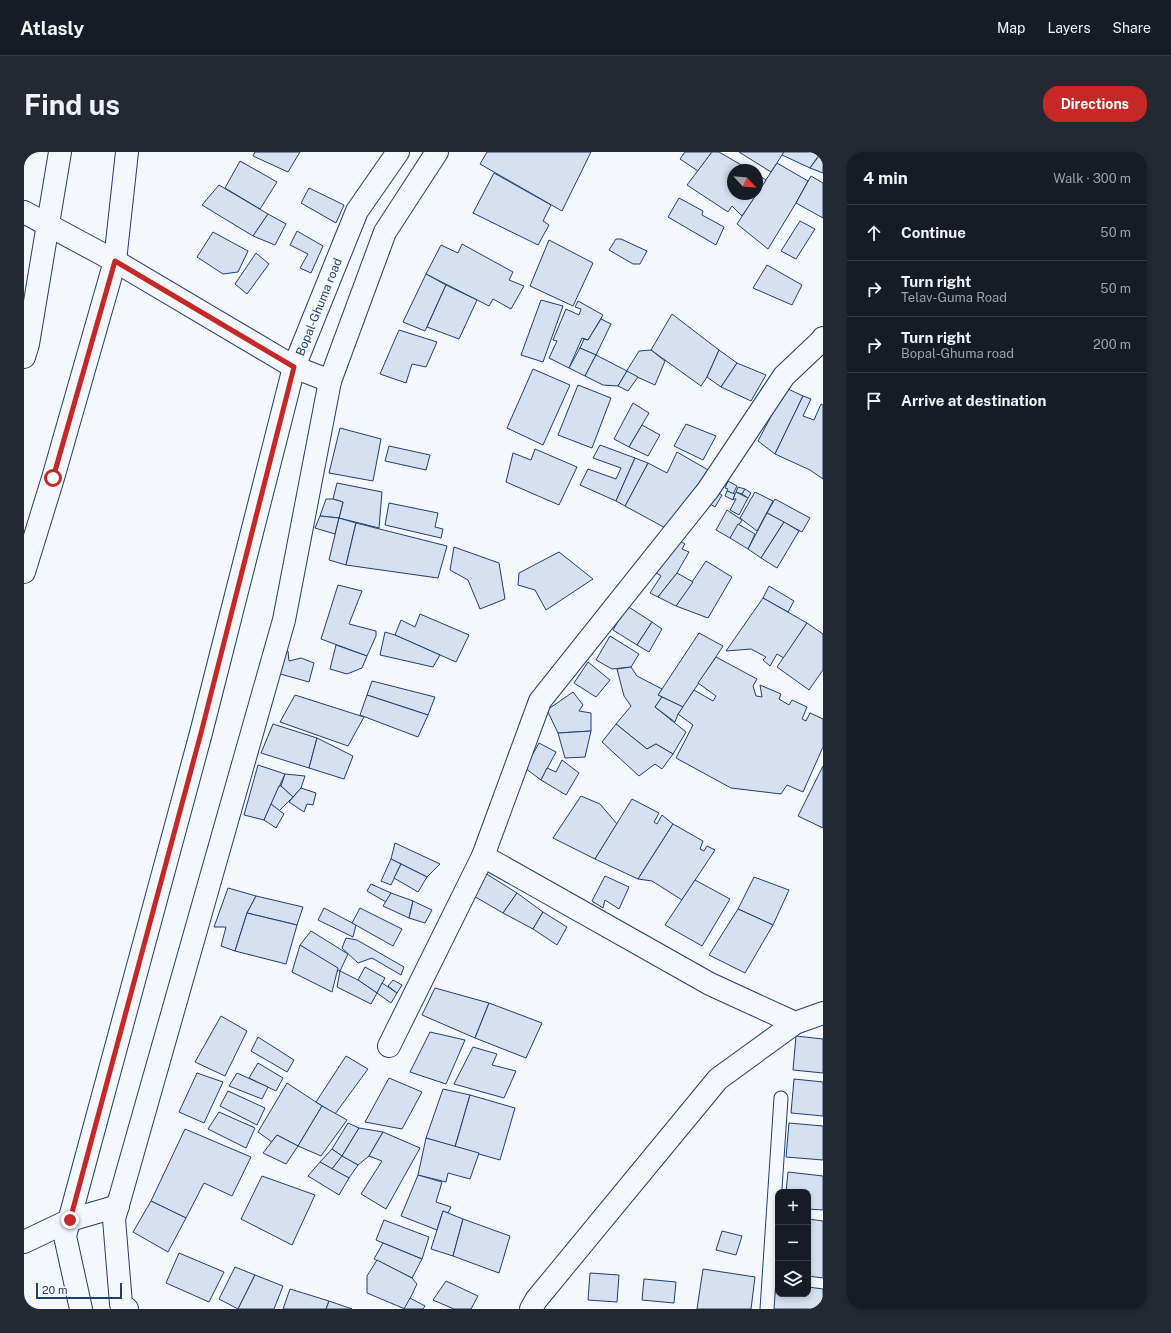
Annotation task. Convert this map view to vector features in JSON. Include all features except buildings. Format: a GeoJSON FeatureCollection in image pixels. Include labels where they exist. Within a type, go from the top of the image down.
{"type":"FeatureCollection","features":[{"type":"Feature","properties":{"kind":"street"},"geometry":{"type":"LineString","coordinates":[[24,357],[28,344],[49,226],[60,152]]}},
{"type":"Feature","properties":{"kind":"street"},"geometry":{"type":"LineString","coordinates":[[24,572],[115,261],[127,152]]}},
{"type":"Feature","properties":{"kind":"street","name":"Bopal-Ghuma road"},"geometry":{"type":"LineString","coordinates":[[81,1309],[65,1236],[201,733],[294,367],[357,211],[398,152]]}},
{"type":"Feature","properties":{"kind":"street"},"geometry":{"type":"LineString","coordinates":[[127,1309],[121,1304],[114,1219],[284,620],[330,381],[385,232],[437,152]]}},
{"type":"Feature","properties":{"kind":"street"},"geometry":{"type":"LineString","coordinates":[[24,212],[115,261],[294,367],[330,381]]}},
{"type":"Feature","properties":{"kind":"street"},"geometry":{"type":"LineString","coordinates":[[389,1046],[483,856],[540,701],[708,490],[784,376],[822,340]]}},
{"type":"Feature","properties":{"kind":"street"},"geometry":{"type":"LineString","coordinates":[[483,856],[710,984],[795,1023]]}},
{"type":"Feature","properties":{"kind":"street"},"geometry":{"type":"LineString","coordinates":[[531,1309],[536,1300],[718,1079],[795,1023],[823,1013]]}},
{"type":"Feature","properties":{"kind":"street"},"geometry":{"type":"LineString","coordinates":[[24,1242],[70,1220],[118,1206]]}},
{"type":"Feature","properties":{"kind":"lane"},"geometry":{"type":"LineString","coordinates":[[767,1309],[781,1098]]}},
{"type":"Feature","properties":{"kind":"route"},"geometry":{"type":"LineString","coordinates":[[53,478],[115,261],[294,367],[201,733],[70,1220]]}}]}
